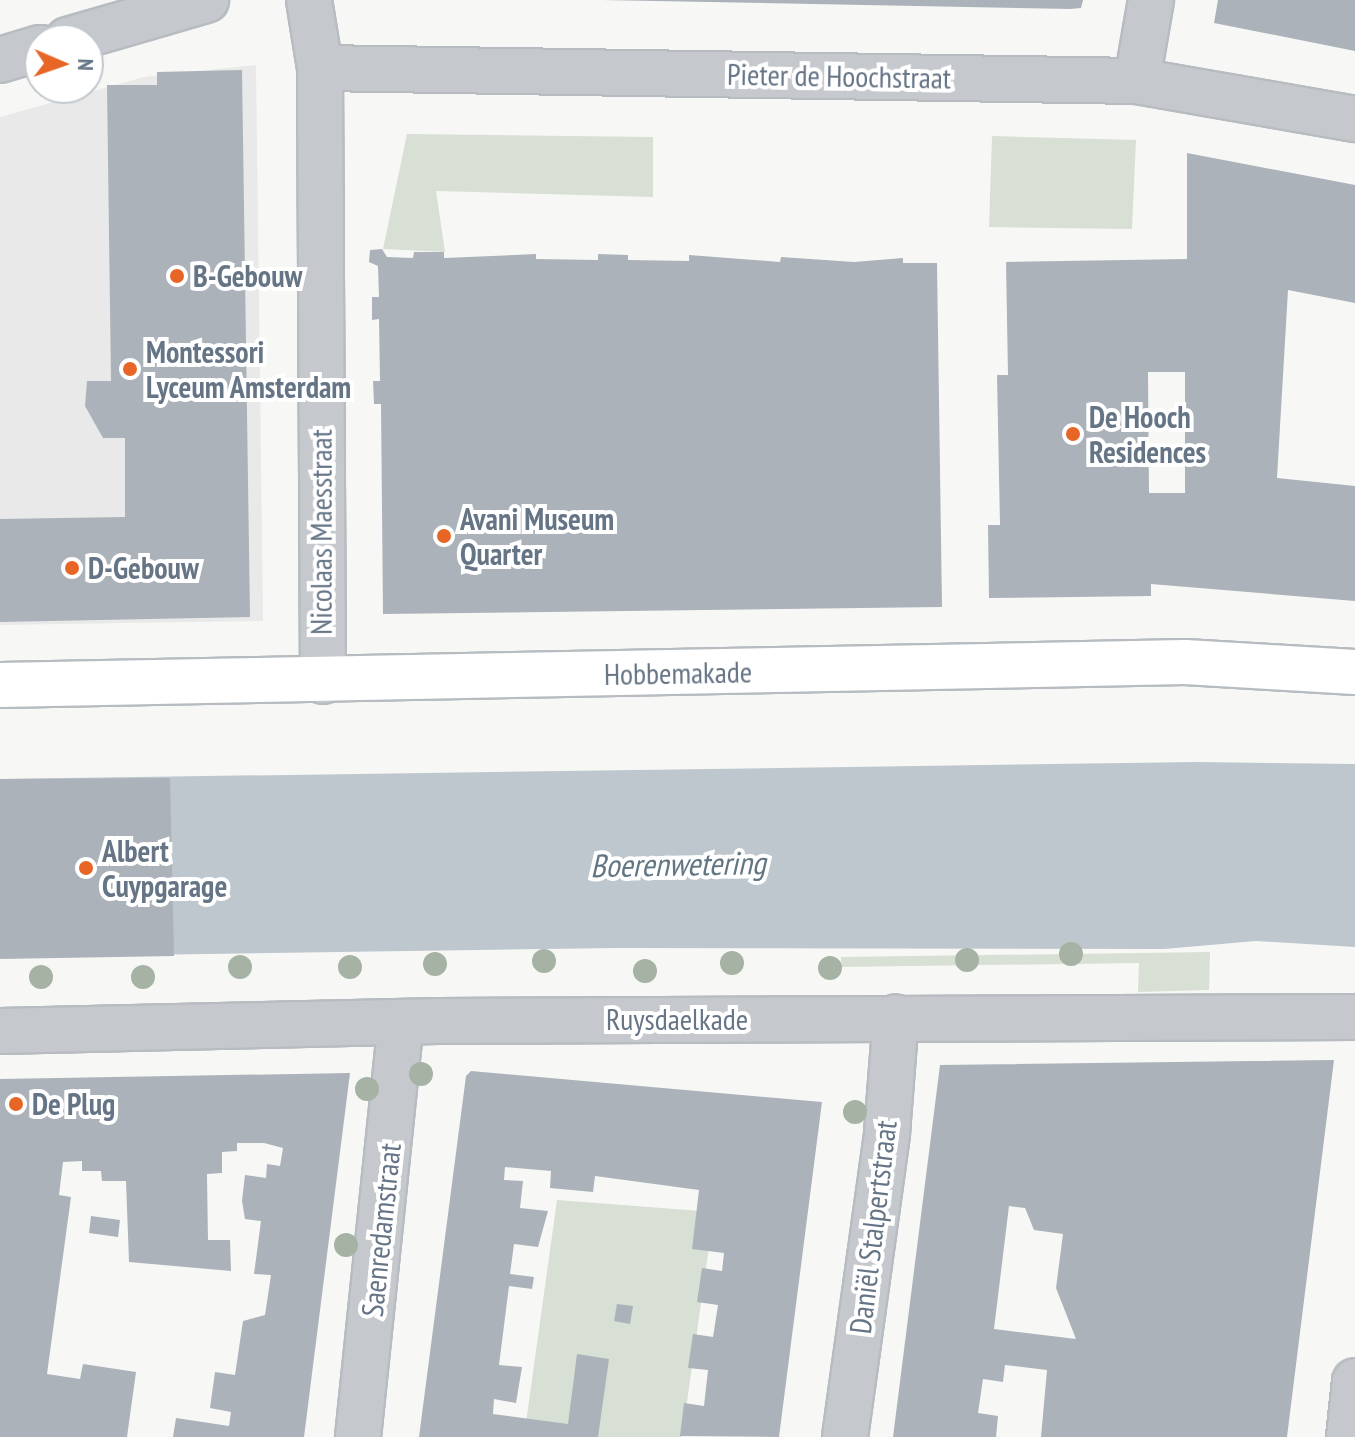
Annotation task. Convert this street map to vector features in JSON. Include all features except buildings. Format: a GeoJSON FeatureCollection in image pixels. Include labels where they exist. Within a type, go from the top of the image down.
{"type":"FeatureCollection","features":[{"type":"Feature","properties":{"kind":"main road","name":"Hobbemakade"},"geometry":{"type":"LineString","coordinates":[[0,685],[1185,662],[1355,672]]}},
{"type":"Feature","properties":{"kind":"street"},"geometry":{"type":"LineString","coordinates":[[104,30],[206,0]]}},
{"type":"Feature","properties":{"kind":"street","name":"Nicolaas Maesstraat"},"geometry":{"type":"LineString","coordinates":[[309,0],[320,68],[323,681]]}},
{"type":"Feature","properties":{"kind":"street"},"geometry":{"type":"LineString","coordinates":[[1137,81],[1151,0]]}},
{"type":"Feature","properties":{"kind":"street"},"geometry":{"type":"LineString","coordinates":[[0,60],[24,53]]}},
{"type":"Feature","properties":{"kind":"street","name":"Pieter de Hoochstraat"},"geometry":{"type":"LineString","coordinates":[[320,68],[1137,81],[1355,119]]}},
{"type":"Feature","properties":{"kind":"street","name":"Ruysdaelkade"},"geometry":{"type":"LineString","coordinates":[[0,1031],[896,1017],[1355,1017]]}},
{"type":"Feature","properties":{"kind":"street","name":"Daniël Stalpertstraat"},"geometry":{"type":"LineString","coordinates":[[845,1437],[887,1133],[896,1017]]}},
{"type":"Feature","properties":{"kind":"street","name":"Saenredamstraat"},"geometry":{"type":"LineString","coordinates":[[358,1437],[401,1023]]}},
{"type":"Feature","properties":{"kind":"street"},"geometry":{"type":"LineString","coordinates":[[1349,1437],[1355,1381]]}},
{"type":"Feature","properties":{"kind":"shaded area","name":"Montessori Lyceum Amsterdam"},"geometry":{"type":"Polygon","coordinates":[[[256,65],[263,621],[0,625],[0,117],[47,104],[104,104],[104,88],[144,77],[256,65]]]}},
{"type":"Feature","properties":{"kind":"shaded area"},"geometry":{"type":"Polygon","coordinates":[[[407,134],[653,137],[653,197],[436,191],[445,252],[383,249],[407,134]]]}},
{"type":"Feature","properties":{"kind":"shaded area"},"geometry":{"type":"Polygon","coordinates":[[[992,136],[1136,140],[1132,229],[989,227],[992,136]]]}},
{"type":"Feature","properties":{"kind":"shaded area"},"geometry":{"type":"Polygon","coordinates":[[[1210,952],[1209,990],[1138,992],[1139,963],[841,967],[841,957],[1210,952]]]}},
{"type":"Feature","properties":{"kind":"shaded area"},"geometry":{"type":"Polygon","coordinates":[[[557,1200],[714,1212],[682,1437],[524,1437],[557,1200]]]}},
{"type":"Feature","properties":{"kind":"water","name":"Boerenwetering"},"geometry":{"type":"Polygon","coordinates":[[[1196,762],[1355,764],[1355,947],[1256,941],[1164,949],[617,948],[72,956],[0,779],[1196,762]]]}},
{"type":"Feature","properties":{"kind":"place","name":"B-Gebouw"},"geometry":{"type":"Point","coordinates":[177,276]}},
{"type":"Feature","properties":{"kind":"place","name":"Montessori Lyceum Amsterdam"},"geometry":{"type":"Point","coordinates":[130,369]}},
{"type":"Feature","properties":{"kind":"place","name":"De Hooch Residences"},"geometry":{"type":"Point","coordinates":[1073,434]}},
{"type":"Feature","properties":{"kind":"place","name":"Avani Museum Quarter"},"geometry":{"type":"Point","coordinates":[444,536]}},
{"type":"Feature","properties":{"kind":"place","name":"D-Gebouw"},"geometry":{"type":"Point","coordinates":[72,568]}},
{"type":"Feature","properties":{"kind":"place","name":"Albert Cuypgarage"},"geometry":{"type":"Point","coordinates":[86,868]}},
{"type":"Feature","properties":{"kind":"place","name":"De Plug"},"geometry":{"type":"Point","coordinates":[16,1104]}}]}
